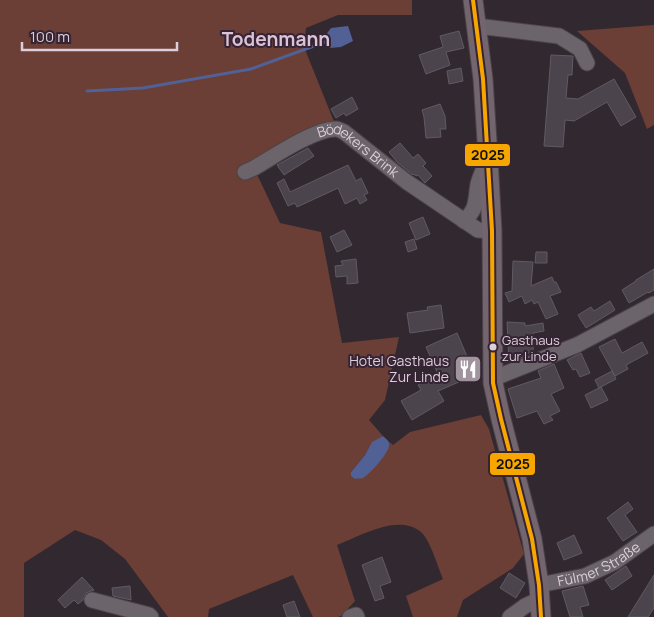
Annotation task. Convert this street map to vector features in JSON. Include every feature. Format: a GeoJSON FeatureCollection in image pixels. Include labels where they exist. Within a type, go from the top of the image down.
{"type":"FeatureCollection","features":[{"type":"Feature","properties":{"kind":"main road"},"geometry":{"type":"LineString","coordinates":[[473,0],[483,79],[492,231],[492,379],[532,539],[540,600]]}},
{"type":"Feature","properties":{"kind":"street"},"geometry":{"type":"LineString","coordinates":[[476,26],[559,36],[580,49],[586,63]]}},
{"type":"Feature","properties":{"kind":"street","name":"Bödekers Brink"},"geometry":{"type":"LineString","coordinates":[[245,172],[308,137],[324,131],[337,129],[344,132],[407,182],[464,221],[478,230],[492,231]]}},
{"type":"Feature","properties":{"kind":"street"},"geometry":{"type":"LineString","coordinates":[[464,221],[472,213],[479,182],[488,158]]}},
{"type":"Feature","properties":{"kind":"street"},"geometry":{"type":"LineString","coordinates":[[492,379],[577,345],[654,304]]}},
{"type":"Feature","properties":{"kind":"street","name":"Fülmer Straße"},"geometry":{"type":"LineString","coordinates":[[510,617],[525,606],[615,562],[654,534]]}},
{"type":"Feature","properties":{"kind":"street"},"geometry":{"type":"LineString","coordinates":[[92,600],[151,617]]}},
{"type":"Feature","properties":{"kind":"street"},"geometry":{"type":"LineString","coordinates":[[350,617],[356,615],[357,617]]}},
{"type":"Feature","properties":{"kind":"shaded area"},"geometry":{"type":"Polygon","coordinates":[[[0,0],[412,0],[412,15],[338,15],[306,28],[304,47],[337,129],[254,168],[280,223],[321,232],[342,343],[399,337],[385,400],[369,420],[383,436],[372,443],[351,472],[389,446],[388,441],[393,445],[410,432],[481,415],[489,429],[524,554],[513,568],[463,600],[457,617],[413,617],[406,596],[443,579],[431,547],[421,532],[412,527],[391,525],[337,545],[355,601],[338,617],[313,617],[293,575],[209,609],[208,617],[168,617],[125,559],[101,540],[75,530],[24,563],[24,617],[0,617],[0,0]]]}},
{"type":"Feature","properties":{"kind":"shaded area"},"geometry":{"type":"Polygon","coordinates":[[[654,25],[654,125],[647,129],[625,73],[577,31],[654,25]]]}},
{"type":"Feature","properties":{"kind":"water"},"geometry":{"type":"Polygon","coordinates":[[[348,26],[353,41],[341,47],[330,48],[325,42],[325,36],[331,28],[348,26]]]}},
{"type":"Feature","properties":{"kind":"water"},"geometry":{"type":"Polygon","coordinates":[[[383,436],[388,440],[389,444],[386,454],[366,476],[355,479],[351,476],[351,472],[365,455],[372,442],[383,436]]]}},
{"type":"Feature","properties":{"kind":"building"},"geometry":{"type":"Polygon","coordinates":[[[459,31],[464,48],[446,52],[450,65],[426,74],[419,55],[443,47],[440,36],[459,31]]]}},
{"type":"Feature","properties":{"kind":"building"},"geometry":{"type":"Polygon","coordinates":[[[551,55],[573,56],[572,75],[568,75],[566,98],[578,99],[614,79],[636,117],[621,126],[607,102],[574,121],[565,120],[563,147],[544,146],[551,55]]]}},
{"type":"Feature","properties":{"kind":"building"},"geometry":{"type":"Polygon","coordinates":[[[461,68],[463,81],[449,84],[447,71],[461,68]]]}},
{"type":"Feature","properties":{"kind":"building"},"geometry":{"type":"Polygon","coordinates":[[[352,97],[358,109],[346,116],[344,113],[336,118],[331,109],[352,97]]]}},
{"type":"Feature","properties":{"kind":"building"},"geometry":{"type":"Polygon","coordinates":[[[440,104],[445,116],[446,129],[440,129],[441,137],[426,138],[422,110],[440,104]]]}},
{"type":"Feature","properties":{"kind":"building"},"geometry":{"type":"Polygon","coordinates":[[[400,143],[413,158],[418,154],[426,163],[423,166],[432,176],[425,183],[418,175],[413,175],[397,162],[389,152],[400,143]]]}},
{"type":"Feature","properties":{"kind":"building"},"geometry":{"type":"Polygon","coordinates":[[[308,148],[314,156],[284,175],[277,165],[308,148]]]}},
{"type":"Feature","properties":{"kind":"building"},"geometry":{"type":"Polygon","coordinates":[[[348,165],[356,181],[361,178],[368,193],[364,195],[367,200],[360,204],[357,198],[345,204],[338,188],[297,207],[295,203],[288,206],[277,183],[284,179],[290,192],[348,165]]]}},
{"type":"Feature","properties":{"kind":"building"},"geometry":{"type":"Polygon","coordinates":[[[423,217],[430,234],[416,240],[409,223],[423,217]]]}},
{"type":"Feature","properties":{"kind":"building"},"geometry":{"type":"Polygon","coordinates":[[[344,230],[352,245],[337,252],[330,237],[344,230]]]}},
{"type":"Feature","properties":{"kind":"building"},"geometry":{"type":"Polygon","coordinates":[[[414,239],[417,249],[408,252],[405,242],[414,239]]]}},
{"type":"Feature","properties":{"kind":"building"},"geometry":{"type":"Polygon","coordinates":[[[536,252],[547,252],[547,263],[535,263],[536,252]]]}},
{"type":"Feature","properties":{"kind":"building"},"geometry":{"type":"Polygon","coordinates":[[[356,259],[358,283],[347,284],[347,276],[336,277],[335,266],[343,265],[341,261],[356,259]]]}},
{"type":"Feature","properties":{"kind":"building"},"geometry":{"type":"Polygon","coordinates":[[[513,261],[533,262],[531,286],[552,277],[561,292],[550,296],[558,314],[546,319],[538,302],[534,304],[532,300],[525,304],[522,296],[509,302],[505,293],[512,291],[513,261]]]}},
{"type":"Feature","properties":{"kind":"building"},"geometry":{"type":"Polygon","coordinates":[[[654,269],[654,290],[629,303],[622,290],[654,269]]]}},
{"type":"Feature","properties":{"kind":"building"},"geometry":{"type":"Polygon","coordinates":[[[610,301],[615,310],[586,328],[578,315],[591,307],[594,311],[610,301]]]}},
{"type":"Feature","properties":{"kind":"building"},"geometry":{"type":"Polygon","coordinates":[[[441,305],[444,328],[410,333],[407,313],[428,310],[427,307],[441,305]]]}},
{"type":"Feature","properties":{"kind":"building"},"geometry":{"type":"Polygon","coordinates":[[[507,322],[525,323],[525,326],[543,323],[544,331],[533,333],[533,352],[509,361],[507,322]]]}},
{"type":"Feature","properties":{"kind":"building"},"geometry":{"type":"Polygon","coordinates":[[[457,333],[475,375],[438,391],[444,401],[412,420],[401,401],[421,390],[418,385],[438,374],[426,347],[457,333]]]}},
{"type":"Feature","properties":{"kind":"building"},"geometry":{"type":"Polygon","coordinates":[[[615,339],[622,353],[642,342],[648,353],[626,365],[628,369],[615,376],[599,347],[615,339]]]}},
{"type":"Feature","properties":{"kind":"building"},"geometry":{"type":"Polygon","coordinates":[[[581,353],[590,373],[580,377],[576,369],[573,370],[567,360],[581,353]]]}},
{"type":"Feature","properties":{"kind":"building"},"geometry":{"type":"Polygon","coordinates":[[[554,364],[564,388],[551,394],[560,411],[550,416],[553,420],[544,424],[537,411],[517,418],[508,389],[541,378],[538,371],[554,364]]]}},
{"type":"Feature","properties":{"kind":"building"},"geometry":{"type":"Polygon","coordinates":[[[612,371],[616,379],[599,388],[595,380],[612,371]]]}},
{"type":"Feature","properties":{"kind":"building"},"geometry":{"type":"Polygon","coordinates":[[[601,387],[608,400],[591,408],[585,395],[601,387]]]}},
{"type":"Feature","properties":{"kind":"building"},"geometry":{"type":"Polygon","coordinates":[[[628,502],[633,509],[625,515],[637,532],[623,541],[607,518],[628,502]]]}},
{"type":"Feature","properties":{"kind":"building"},"geometry":{"type":"Polygon","coordinates":[[[574,535],[582,553],[564,560],[557,543],[574,535]]]}},
{"type":"Feature","properties":{"kind":"building"},"geometry":{"type":"Polygon","coordinates":[[[382,557],[391,582],[380,586],[384,598],[375,601],[362,565],[382,557]]]}},
{"type":"Feature","properties":{"kind":"building"},"geometry":{"type":"Polygon","coordinates":[[[626,566],[632,576],[612,590],[605,580],[626,566]]]}},
{"type":"Feature","properties":{"kind":"building"},"geometry":{"type":"Polygon","coordinates":[[[509,573],[525,583],[516,598],[500,588],[509,573]]]}},
{"type":"Feature","properties":{"kind":"building"},"geometry":{"type":"Polygon","coordinates":[[[654,575],[654,608],[648,617],[628,617],[654,575]]]}},
{"type":"Feature","properties":{"kind":"building"},"geometry":{"type":"Polygon","coordinates":[[[82,577],[94,590],[86,593],[83,600],[78,604],[74,600],[65,608],[58,600],[82,577]]]}},
{"type":"Feature","properties":{"kind":"building"},"geometry":{"type":"Polygon","coordinates":[[[130,586],[131,600],[113,596],[112,588],[130,586]]]}},
{"type":"Feature","properties":{"kind":"building"},"geometry":{"type":"Polygon","coordinates":[[[583,586],[589,605],[580,607],[583,617],[570,617],[562,591],[583,586]]]}},
{"type":"Feature","properties":{"kind":"building"},"geometry":{"type":"Polygon","coordinates":[[[294,601],[300,617],[287,617],[283,605],[294,601]]]}},
{"type":"Feature","properties":{"kind":"waterway"},"geometry":{"type":"LineString","coordinates":[[87,91],[143,88],[251,69],[325,42]]}},
{"type":"Feature","properties":{"kind":"transit line","name":"2025"},"geometry":{"type":"LineString","coordinates":[[473,0],[483,79],[492,231],[493,383],[532,539],[539,585],[541,617]]}},
{"type":"Feature","properties":{"kind":"place","name":"Gasthaus zur Linde"},"geometry":{"type":"Point","coordinates":[493,347]}},
{"type":"Feature","properties":{"kind":"place","name":"Hotel Gasthaus Zur Linde"},"geometry":{"type":"Point","coordinates":[468,369]}},
{"type":"Feature","properties":{"kind":"district","name":"Todenmann"},"geometry":{"type":"Point","coordinates":[276,39]}}]}
